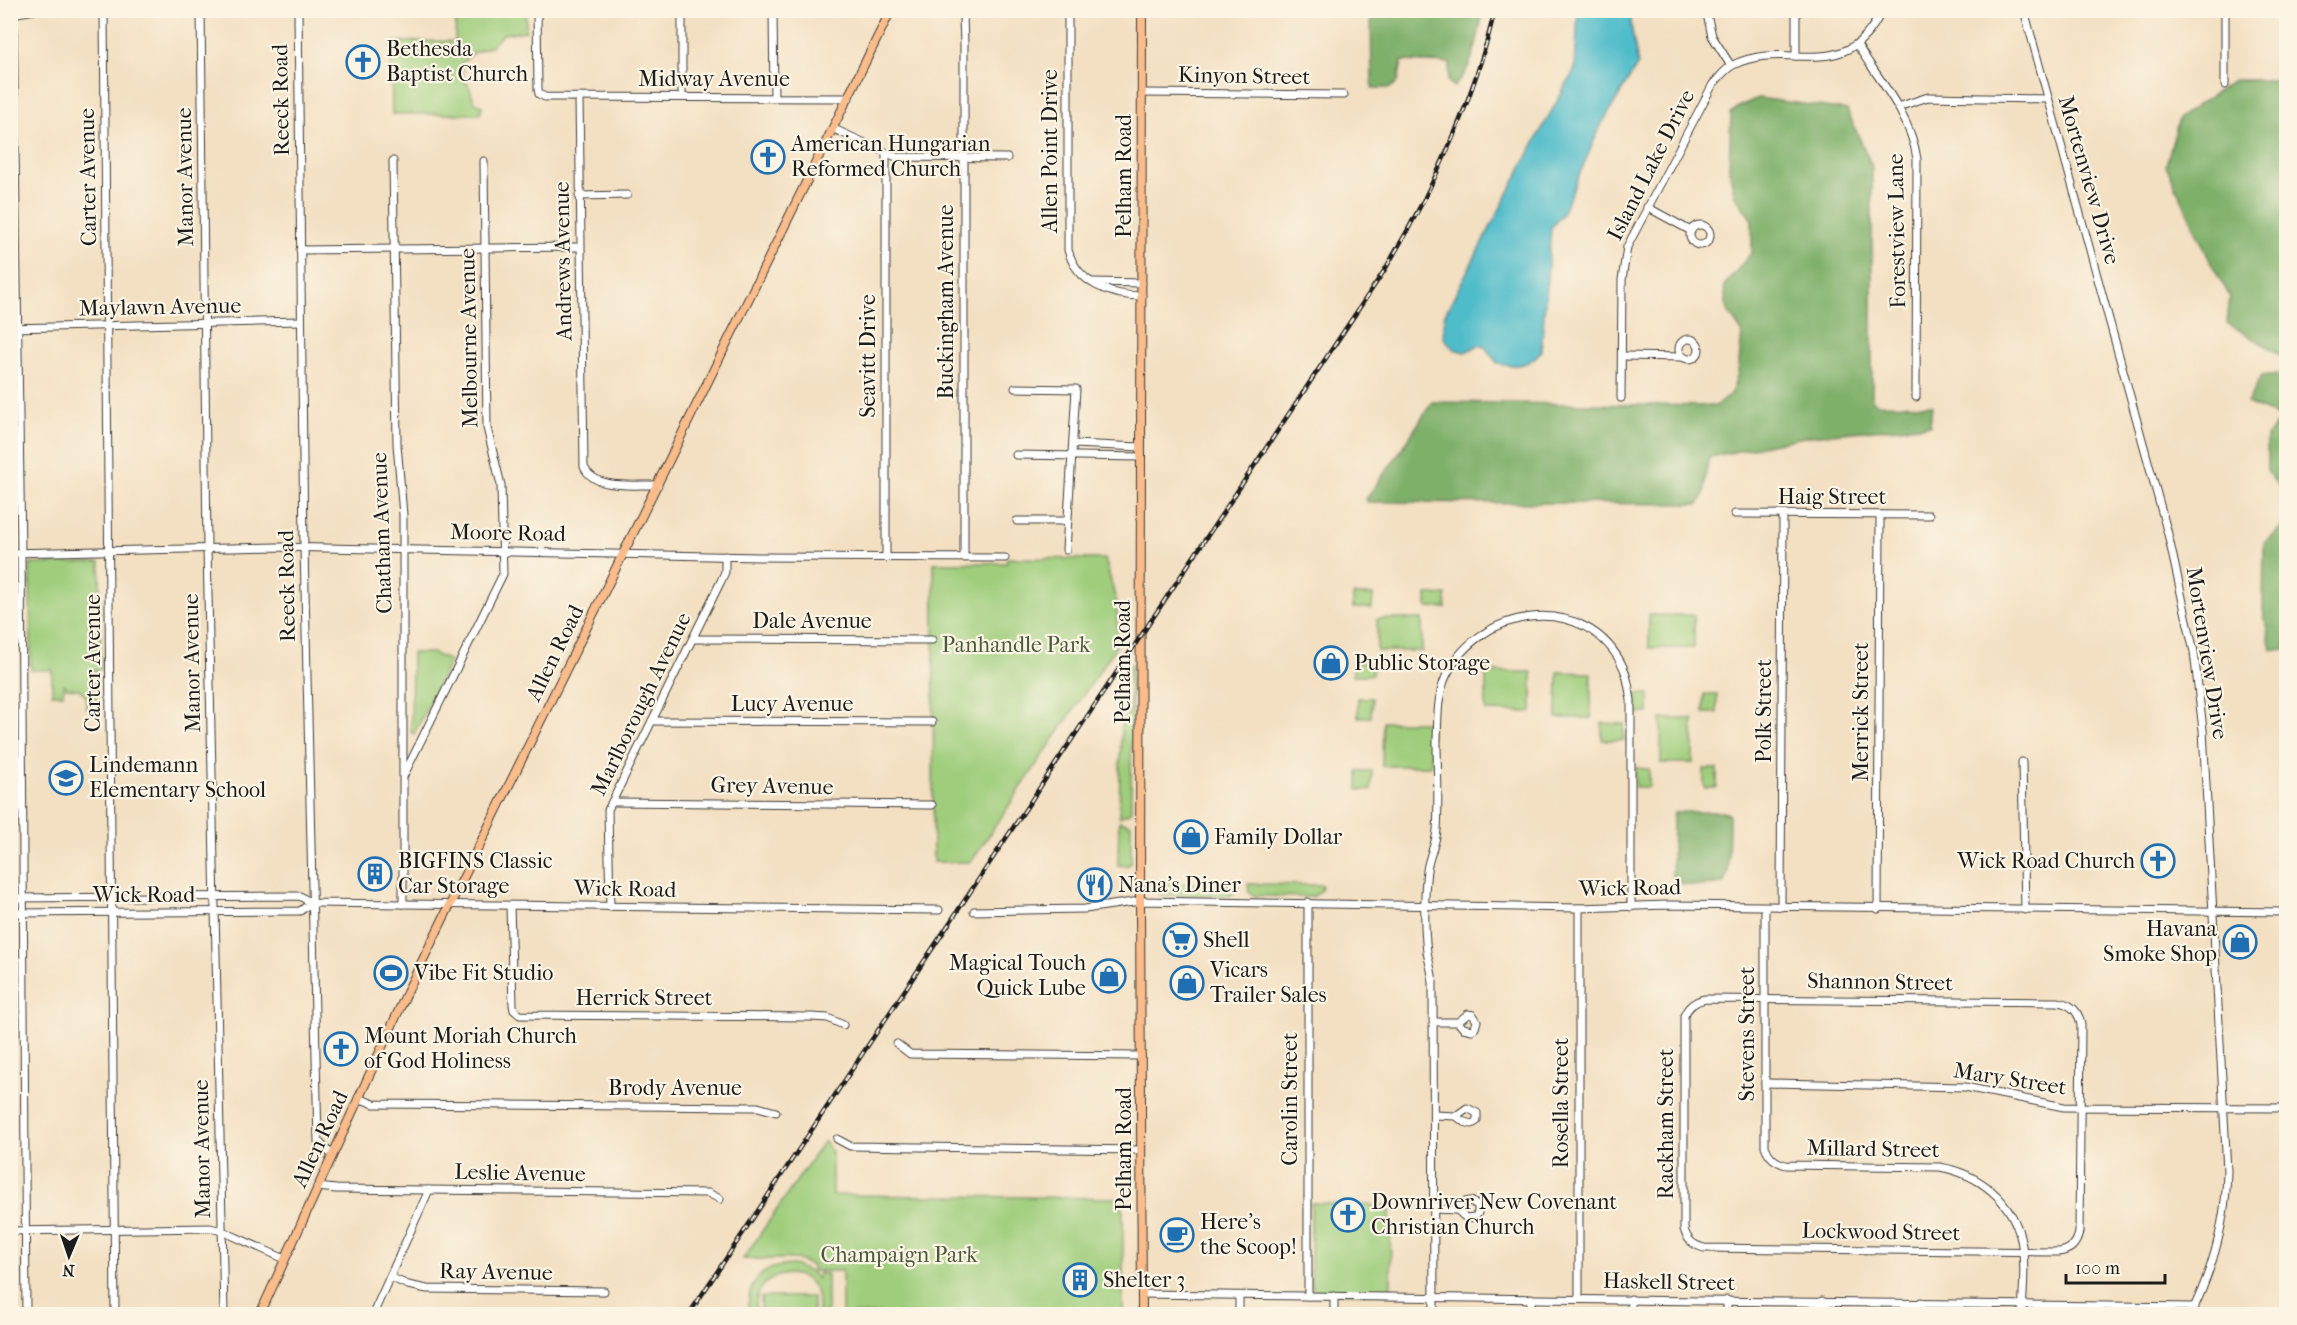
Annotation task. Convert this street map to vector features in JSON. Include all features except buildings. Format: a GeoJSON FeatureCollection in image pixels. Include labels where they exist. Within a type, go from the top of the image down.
{"type":"FeatureCollection","features":[{"type":"Feature","properties":{"kind":"main road","name":"Allen Road"},"geometry":{"type":"LineString","coordinates":[[260,1314],[410,986],[891,10]]}},
{"type":"Feature","properties":{"kind":"main road","name":"Pelham Road"},"geometry":{"type":"LineString","coordinates":[[1142,10],[1140,901],[1142,1314]]}},
{"type":"Feature","properties":{"kind":"street"},"geometry":{"type":"LineString","coordinates":[[26,1314],[21,553],[15,328],[12,14],[35,10]]}},
{"type":"Feature","properties":{"kind":"street","name":"Carter Avenue"},"geometry":{"type":"LineString","coordinates":[[104,10],[115,1314]]}},
{"type":"Feature","properties":{"kind":"street","name":"Manor Avenue"},"geometry":{"type":"LineString","coordinates":[[201,10],[207,549],[224,1314]]}},
{"type":"Feature","properties":{"kind":"street","name":"Reeck Road"},"geometry":{"type":"LineString","coordinates":[[298,10],[304,548],[318,1141],[332,1155]]}},
{"type":"Feature","properties":{"kind":"street"},"geometry":{"type":"LineString","coordinates":[[537,10],[539,94],[545,97],[579,97]]}},
{"type":"Feature","properties":{"kind":"street"},"geometry":{"type":"LineString","coordinates":[[682,10],[682,97]]}},
{"type":"Feature","properties":{"kind":"street"},"geometry":{"type":"LineString","coordinates":[[773,10],[774,98]]}},
{"type":"Feature","properties":{"kind":"street","name":"Buckingham Avenue"},"geometry":{"type":"LineString","coordinates":[[961,10],[963,16],[964,158],[964,558]]}},
{"type":"Feature","properties":{"kind":"street","name":"Allen Point Drive"},"geometry":{"type":"LineString","coordinates":[[1068,10],[1067,240],[1070,257],[1076,270],[1098,288],[1115,294],[1142,296]]}},
{"type":"Feature","properties":{"kind":"street"},"geometry":{"type":"LineString","coordinates":[[1706,10],[1712,36],[1731,66]]}},
{"type":"Feature","properties":{"kind":"street"},"geometry":{"type":"LineString","coordinates":[[1796,10],[1796,56]]}},
{"type":"Feature","properties":{"kind":"street","name":"Island Lake Drive"},"geometry":{"type":"LineString","coordinates":[[1622,398],[1623,263],[1627,247],[1713,84],[1731,66],[1758,57],[1835,54],[1857,45],[1877,23],[1882,10]]}},
{"type":"Feature","properties":{"kind":"street","name":"Mortenview Drive"},"geometry":{"type":"LineString","coordinates":[[2024,10],[2169,534],[2195,661],[2203,730],[2228,1172],[2225,1208],[2215,1255],[2191,1314]]}},
{"type":"Feature","properties":{"kind":"street"},"geometry":{"type":"LineString","coordinates":[[2225,10],[2225,85]]}},
{"type":"Feature","properties":{"kind":"street","name":"Forestview Lane"},"geometry":{"type":"LineString","coordinates":[[1857,45],[1898,107],[1909,128],[1917,159],[1916,397]]}},
{"type":"Feature","properties":{"kind":"street","name":"Kinyon Street"},"geometry":{"type":"LineString","coordinates":[[1142,93],[1344,95]]}},
{"type":"Feature","properties":{"kind":"street","name":"Midway Avenue"},"geometry":{"type":"LineString","coordinates":[[579,97],[849,98]]}},
{"type":"Feature","properties":{"kind":"street","name":"Andrews Avenue"},"geometry":{"type":"LineString","coordinates":[[579,97],[584,467],[590,477],[601,483],[658,485]]}},
{"type":"Feature","properties":{"kind":"street"},"geometry":{"type":"LineString","coordinates":[[1898,107],[1928,97],[2048,99]]}},
{"type":"Feature","properties":{"kind":"street"},"geometry":{"type":"LineString","coordinates":[[834,129],[896,158],[1007,158]]}},
{"type":"Feature","properties":{"kind":"street","name":"Seavitt Drive"},"geometry":{"type":"LineString","coordinates":[[886,154],[886,557]]}},
{"type":"Feature","properties":{"kind":"street","name":"Chatham Avenue"},"geometry":{"type":"LineString","coordinates":[[393,161],[397,444],[403,495],[403,904]]}},
{"type":"Feature","properties":{"kind":"street","name":"Melbourne Avenue"},"geometry":{"type":"LineString","coordinates":[[403,777],[503,574],[501,484],[487,428],[484,161]]}},
{"type":"Feature","properties":{"kind":"street"},"geometry":{"type":"LineString","coordinates":[[579,196],[627,195]]}},
{"type":"Feature","properties":{"kind":"street"},"geometry":{"type":"LineString","coordinates":[[1647,207],[1691,231]]}},
{"type":"Feature","properties":{"kind":"street"},"geometry":{"type":"LineString","coordinates":[[300,250],[580,247]]}},
{"type":"Feature","properties":{"kind":"street"},"geometry":{"type":"LineString","coordinates":[[1093,282],[1142,283]]}},
{"type":"Feature","properties":{"kind":"street","name":"Maylawn Avenue"},"geometry":{"type":"LineString","coordinates":[[15,328],[301,321]]}},
{"type":"Feature","properties":{"kind":"street"},"geometry":{"type":"LineString","coordinates":[[1622,356],[1684,357]]}},
{"type":"Feature","properties":{"kind":"street"},"geometry":{"type":"LineString","coordinates":[[1015,388],[1076,389],[1066,550]]}},
{"type":"Feature","properties":{"kind":"street"},"geometry":{"type":"LineString","coordinates":[[1073,444],[1141,447]]}},
{"type":"Feature","properties":{"kind":"street"},"geometry":{"type":"LineString","coordinates":[[1016,454],[1141,458]]}},
{"type":"Feature","properties":{"kind":"street","name":"Haig Street"},"geometry":{"type":"LineString","coordinates":[[1735,514],[1929,515]]}},
{"type":"Feature","properties":{"kind":"street","name":"Polk Street"},"geometry":{"type":"LineString","coordinates":[[1780,907],[1783,515]]}},
{"type":"Feature","properties":{"kind":"street","name":"Merrick Street"},"geometry":{"type":"LineString","coordinates":[[1878,909],[1880,515]]}},
{"type":"Feature","properties":{"kind":"street"},"geometry":{"type":"LineString","coordinates":[[1017,520],[1068,521]]}},
{"type":"Feature","properties":{"kind":"street","name":"Moore Road"},"geometry":{"type":"LineString","coordinates":[[10,553],[304,548],[725,556],[1005,558]]}},
{"type":"Feature","properties":{"kind":"street","name":"Marlborough Avenue"},"geometry":{"type":"LineString","coordinates":[[610,907],[608,810],[725,572],[725,556]]}},
{"type":"Feature","properties":{"kind":"street"},"geometry":{"type":"LineString","coordinates":[[1434,1314],[1434,1022],[1433,983],[1427,950],[1426,905],[1427,870],[1437,831],[1438,708],[1444,681],[1454,661],[1466,646],[1480,635],[1506,622],[1535,616],[1566,620],[1593,632],[1609,646],[1621,663],[1627,677],[1631,700],[1631,908]]}},
{"type":"Feature","properties":{"kind":"street","name":"Dale Avenue"},"geometry":{"type":"LineString","coordinates":[[693,639],[932,640]]}},
{"type":"Feature","properties":{"kind":"street","name":"Lucy Avenue"},"geometry":{"type":"LineString","coordinates":[[652,721],[932,722]]}},
{"type":"Feature","properties":{"kind":"street"},"geometry":{"type":"LineString","coordinates":[[2022,762],[2025,910]]}},
{"type":"Feature","properties":{"kind":"street","name":"Grey Avenue"},"geometry":{"type":"LineString","coordinates":[[612,802],[932,805]]}},
{"type":"Feature","properties":{"kind":"street","name":"Wick Road"},"geometry":{"type":"LineString","coordinates":[[10,898],[300,896],[311,903],[939,910]]}},
{"type":"Feature","properties":{"kind":"street","name":"Wick Road"},"geometry":{"type":"LineString","coordinates":[[974,911],[1090,909],[1140,901],[1580,908],[1667,905],[2286,912]]}},
{"type":"Feature","properties":{"kind":"street","name":"Carolin Street"},"geometry":{"type":"LineString","coordinates":[[1308,902],[1308,1296]]}},
{"type":"Feature","properties":{"kind":"street","name":"Wick Road"},"geometry":{"type":"LineString","coordinates":[[10,913],[300,911],[311,903]]}},
{"type":"Feature","properties":{"kind":"street","name":"Herrick Street"},"geometry":{"type":"LineString","coordinates":[[510,906],[513,1005],[514,1010],[520,1015],[811,1017],[828,1018],[843,1025]]}},
{"type":"Feature","properties":{"kind":"street","name":"Stevens Street"},"geometry":{"type":"LineString","coordinates":[[1765,907],[1766,1146],[1772,1159]]}},
{"type":"Feature","properties":{"kind":"street","name":"Rosella Street"},"geometry":{"type":"LineString","coordinates":[[1579,1299],[1580,908]]}},
{"type":"Feature","properties":{"kind":"street","name":"Shannon Street"},"geometry":{"type":"LineString","coordinates":[[1689,1007],[1695,1002],[1706,999],[2058,1002],[2072,1007],[2079,1015],[2081,1025],[2080,1106]]}},
{"type":"Feature","properties":{"kind":"street","name":"Rackham Street"},"geometry":{"type":"LineString","coordinates":[[1689,1007],[1685,1014],[1684,1028],[1684,1229],[1689,1240]]}},
{"type":"Feature","properties":{"kind":"street"},"geometry":{"type":"LineString","coordinates":[[1434,1022],[1458,1022]]}},
{"type":"Feature","properties":{"kind":"street"},"geometry":{"type":"LineString","coordinates":[[897,1044],[910,1054],[1141,1056]]}},
{"type":"Feature","properties":{"kind":"street","name":"Mary Street"},"geometry":{"type":"LineString","coordinates":[[1765,1083],[1965,1087],[2048,1105],[2286,1108]]}},
{"type":"Feature","properties":{"kind":"street","name":"Brody Avenue"},"geometry":{"type":"LineString","coordinates":[[358,1098],[374,1104],[758,1107],[776,1112]]}},
{"type":"Feature","properties":{"kind":"street","name":"Lockwood Street"},"geometry":{"type":"LineString","coordinates":[[1689,1240],[1704,1248],[2022,1252],[2067,1250],[2077,1240],[2079,1232],[2080,1106]]}},
{"type":"Feature","properties":{"kind":"street"},"geometry":{"type":"LineString","coordinates":[[1434,1115],[1456,1116]]}},
{"type":"Feature","properties":{"kind":"street"},"geometry":{"type":"LineString","coordinates":[[837,1139],[850,1146],[1142,1150]]}},
{"type":"Feature","properties":{"kind":"street","name":"Millard Street"},"geometry":{"type":"LineString","coordinates":[[1772,1159],[1786,1165],[1940,1167],[1961,1172],[1984,1184],[2004,1203],[2017,1227],[2022,1252],[2022,1314]]}},
{"type":"Feature","properties":{"kind":"street","name":"Leslie Avenue"},"geometry":{"type":"LineString","coordinates":[[317,1187],[708,1193],[720,1199]]}},
{"type":"Feature","properties":{"kind":"street"},"geometry":{"type":"LineString","coordinates":[[373,1314],[429,1190]]}},
{"type":"Feature","properties":{"kind":"street"},"geometry":{"type":"LineString","coordinates":[[1434,1209],[1457,1210]]}},
{"type":"Feature","properties":{"kind":"street"},"geometry":{"type":"LineString","coordinates":[[10,1231],[210,1228],[222,1231],[285,1259]]}},
{"type":"Feature","properties":{"kind":"street","name":"Ray Avenue"},"geometry":{"type":"LineString","coordinates":[[390,1277],[408,1285],[427,1289],[604,1291]]}},
{"type":"Feature","properties":{"kind":"street","name":"Haskell Street"},"geometry":{"type":"LineString","coordinates":[[1142,1294],[2195,1306]]}},
{"type":"Feature","properties":{"kind":"street"},"geometry":{"type":"LineString","coordinates":[[1239,1296],[1239,1314]]}},
{"type":"Feature","properties":{"kind":"street"},"geometry":{"type":"LineString","coordinates":[[1334,1296],[1334,1314]]}},
{"type":"Feature","properties":{"kind":"street"},"geometry":{"type":"LineString","coordinates":[[1531,1298],[1531,1314]]}},
{"type":"Feature","properties":{"kind":"street"},"geometry":{"type":"LineString","coordinates":[[1631,1299],[1631,1314]]}},
{"type":"Feature","properties":{"kind":"street"},"geometry":{"type":"LineString","coordinates":[[1726,1314],[1727,1300]]}},
{"type":"Feature","properties":{"kind":"street"},"geometry":{"type":"LineString","coordinates":[[1822,1301],[1822,1314]]}},
{"type":"Feature","properties":{"kind":"street"},"geometry":{"type":"LineString","coordinates":[[1921,1302],[1921,1314]]}},
{"type":"Feature","properties":{"kind":"green space"},"geometry":{"type":"Polygon","coordinates":[[[456,11],[526,11],[526,31],[503,34],[491,46],[473,53],[462,63],[463,78],[469,86],[474,101],[482,106],[480,114],[392,114],[391,42],[455,41],[456,11]]]}},
{"type":"Feature","properties":{"kind":"green space"},"geometry":{"type":"Polygon","coordinates":[[[1371,11],[1483,11],[1474,52],[1461,79],[1454,87],[1448,81],[1450,63],[1402,61],[1398,82],[1390,88],[1372,88],[1371,11]]]}},
{"type":"Feature","properties":{"kind":"green space"},"geometry":{"type":"Polygon","coordinates":[[[2234,80],[2286,80],[2286,361],[2270,348],[2227,323],[2230,297],[2210,261],[2166,165],[2179,118],[2234,80]]]}},
{"type":"Feature","properties":{"kind":"green space"},"geometry":{"type":"Polygon","coordinates":[[[1758,98],[1847,110],[1872,167],[1872,400],[1878,404],[1932,405],[1930,425],[1809,436],[1710,457],[1704,492],[1699,504],[1367,502],[1366,499],[1432,402],[1715,406],[1731,395],[1738,373],[1742,332],[1727,310],[1724,286],[1752,252],[1752,220],[1734,194],[1729,169],[1731,113],[1758,98]]]}},
{"type":"Feature","properties":{"kind":"green space"},"geometry":{"type":"Polygon","coordinates":[[[2286,373],[2286,495],[2267,472],[2267,436],[2281,418],[2247,403],[2262,376],[2286,373]]]}},
{"type":"Feature","properties":{"kind":"green space"},"geometry":{"type":"Polygon","coordinates":[[[2286,509],[2286,650],[2271,649],[2263,610],[2264,543],[2281,528],[2286,509]]]}},
{"type":"Feature","properties":{"kind":"green space","name":"Panhandle Park"},"geometry":{"type":"Polygon","coordinates":[[[1007,558],[1105,559],[1117,604],[1117,645],[971,862],[933,862],[934,563],[1006,563],[1007,558]]]}},
{"type":"Feature","properties":{"kind":"green space"},"geometry":{"type":"Polygon","coordinates":[[[100,562],[101,670],[88,670],[97,671],[96,708],[86,708],[86,696],[79,689],[66,688],[64,684],[63,694],[52,694],[52,670],[31,670],[30,564],[100,562]]]}},
{"type":"Feature","properties":{"kind":"green space"},"geometry":{"type":"Polygon","coordinates":[[[1353,595],[1373,595],[1372,608],[1353,608],[1353,595]]]}},
{"type":"Feature","properties":{"kind":"green space"},"geometry":{"type":"Polygon","coordinates":[[[1427,595],[1446,595],[1446,608],[1427,608],[1427,595]]]}},
{"type":"Feature","properties":{"kind":"green space"},"geometry":{"type":"Polygon","coordinates":[[[1649,615],[1694,615],[1694,648],[1649,648],[1649,615]]]}},
{"type":"Feature","properties":{"kind":"green space"},"geometry":{"type":"Polygon","coordinates":[[[1377,619],[1422,619],[1422,651],[1377,651],[1377,619]]]}},
{"type":"Feature","properties":{"kind":"green space"},"geometry":{"type":"Polygon","coordinates":[[[412,653],[433,653],[450,661],[414,734],[411,732],[412,653]]]}},
{"type":"Feature","properties":{"kind":"green space"},"geometry":{"type":"Polygon","coordinates":[[[1353,662],[1372,662],[1372,675],[1353,675],[1353,662]]]}},
{"type":"Feature","properties":{"kind":"green space"},"geometry":{"type":"Polygon","coordinates":[[[1132,664],[1131,812],[1119,817],[1121,725],[1130,711],[1129,666],[1132,664]]]}},
{"type":"Feature","properties":{"kind":"green space"},"geometry":{"type":"Polygon","coordinates":[[[1486,672],[1532,672],[1532,712],[1486,711],[1486,672]]]}},
{"type":"Feature","properties":{"kind":"green space"},"geometry":{"type":"Polygon","coordinates":[[[1558,672],[1591,673],[1591,718],[1557,718],[1558,672]]]}},
{"type":"Feature","properties":{"kind":"green space"},"geometry":{"type":"Polygon","coordinates":[[[1636,694],[1649,694],[1649,713],[1636,713],[1636,694]]]}},
{"type":"Feature","properties":{"kind":"green space"},"geometry":{"type":"Polygon","coordinates":[[[1704,694],[1717,695],[1717,713],[1704,713],[1704,694]]]}},
{"type":"Feature","properties":{"kind":"green space"},"geometry":{"type":"Polygon","coordinates":[[[1358,698],[1372,698],[1371,717],[1358,717],[1358,698]]]}},
{"type":"Feature","properties":{"kind":"green space"},"geometry":{"type":"Polygon","coordinates":[[[1661,719],[1693,719],[1693,763],[1661,763],[1661,719]]]}},
{"type":"Feature","properties":{"kind":"green space"},"geometry":{"type":"Polygon","coordinates":[[[1383,722],[1431,722],[1431,766],[1382,766],[1383,722]]]}},
{"type":"Feature","properties":{"kind":"green space"},"geometry":{"type":"Polygon","coordinates":[[[1602,723],[1624,724],[1624,740],[1602,740],[1602,723]]]}},
{"type":"Feature","properties":{"kind":"green space"},"geometry":{"type":"Polygon","coordinates":[[[1635,768],[1649,769],[1649,787],[1635,787],[1635,768]]]}},
{"type":"Feature","properties":{"kind":"green space"},"geometry":{"type":"Polygon","coordinates":[[[1704,769],[1717,769],[1717,788],[1704,788],[1704,769]]]}},
{"type":"Feature","properties":{"kind":"green space"},"geometry":{"type":"Polygon","coordinates":[[[1358,771],[1372,771],[1371,790],[1358,790],[1358,771]]]}},
{"type":"Feature","properties":{"kind":"green space"},"geometry":{"type":"Polygon","coordinates":[[[1675,812],[1729,814],[1728,872],[1723,884],[1689,885],[1672,879],[1673,815],[1675,812]]]}},
{"type":"Feature","properties":{"kind":"green space"},"geometry":{"type":"Polygon","coordinates":[[[1119,821],[1131,824],[1131,863],[1126,866],[1118,865],[1119,821]]]}},
{"type":"Feature","properties":{"kind":"green space"},"geometry":{"type":"Polygon","coordinates":[[[1158,883],[1238,884],[1238,889],[1230,896],[1159,895],[1158,883]]]}},
{"type":"Feature","properties":{"kind":"green space"},"geometry":{"type":"Polygon","coordinates":[[[1248,884],[1322,885],[1321,890],[1313,897],[1255,896],[1249,892],[1248,884]]]}},
{"type":"Feature","properties":{"kind":"green space","name":"Champaign Park"},"geometry":{"type":"Polygon","coordinates":[[[824,1141],[832,1152],[832,1195],[1123,1198],[1123,1314],[842,1314],[842,1271],[812,1271],[812,1266],[796,1259],[743,1259],[824,1141]]]}},
{"type":"Feature","properties":{"kind":"green space"},"geometry":{"type":"Polygon","coordinates":[[[1311,1203],[1390,1206],[1391,1290],[1389,1293],[1316,1293],[1311,1286],[1311,1203]]]}},
{"type":"Feature","properties":{"kind":"green space"},"geometry":{"type":"Polygon","coordinates":[[[794,1265],[812,1273],[817,1279],[818,1273],[827,1274],[827,1314],[818,1314],[817,1294],[811,1283],[804,1278],[788,1274],[771,1279],[764,1285],[757,1297],[756,1314],[748,1314],[750,1293],[758,1278],[773,1268],[794,1265]]]}},
{"type":"Feature","properties":{"kind":"green space"},"geometry":{"type":"Polygon","coordinates":[[[761,1297],[813,1297],[813,1314],[761,1314],[761,1297]]]}},
{"type":"Feature","properties":{"kind":"water"},"geometry":{"type":"Polygon","coordinates":[[[1578,11],[1631,11],[1631,25],[1638,64],[1601,125],[1562,214],[1551,228],[1541,351],[1532,360],[1522,364],[1498,364],[1485,347],[1479,345],[1465,352],[1454,349],[1444,338],[1444,316],[1575,69],[1578,11]]]}},
{"type":"Feature","properties":{"kind":"railway"},"geometry":{"type":"LineString","coordinates":[[689,1314],[1384,271],[1419,209],[1450,145],[1475,79],[1495,10]]}},
{"type":"Feature","properties":{"kind":"place","name":"Bethesda Baptist Church"},"geometry":{"type":"Point","coordinates":[363,62]}},
{"type":"Feature","properties":{"kind":"place","name":"American Hungarian Reformed Church"},"geometry":{"type":"Point","coordinates":[768,157]}},
{"type":"Feature","properties":{"kind":"place","name":"Public Storage"},"geometry":{"type":"Point","coordinates":[1331,663]}},
{"type":"Feature","properties":{"kind":"place","name":"Lindemann Elementary School"},"geometry":{"type":"Point","coordinates":[66,778]}},
{"type":"Feature","properties":{"kind":"place","name":"Family Dollar"},"geometry":{"type":"Point","coordinates":[1191,837]}},
{"type":"Feature","properties":{"kind":"place","name":"Wick Road Church"},"geometry":{"type":"Point","coordinates":[2158,861]}},
{"type":"Feature","properties":{"kind":"place","name":"BIGFINS Classic Car Storage"},"geometry":{"type":"Point","coordinates":[375,874]}},
{"type":"Feature","properties":{"kind":"place","name":"Nana's Diner"},"geometry":{"type":"Point","coordinates":[1095,885]}},
{"type":"Feature","properties":{"kind":"place","name":"Shell"},"geometry":{"type":"Point","coordinates":[1180,940]}},
{"type":"Feature","properties":{"kind":"place","name":"Havana Smoke Shop"},"geometry":{"type":"Point","coordinates":[2240,942]}},
{"type":"Feature","properties":{"kind":"place","name":"Vibe Fit Studio"},"geometry":{"type":"Point","coordinates":[391,973]}},
{"type":"Feature","properties":{"kind":"place","name":"Magical Touch Quick Lube"},"geometry":{"type":"Point","coordinates":[1109,976]}},
{"type":"Feature","properties":{"kind":"place","name":"Vicars Trailer Sales"},"geometry":{"type":"Point","coordinates":[1187,983]}},
{"type":"Feature","properties":{"kind":"place","name":"Mount Moriah Church of God Holiness"},"geometry":{"type":"Point","coordinates":[341,1049]}},
{"type":"Feature","properties":{"kind":"place","name":"Downriver New Covenant Christian Church"},"geometry":{"type":"Point","coordinates":[1348,1215]}},
{"type":"Feature","properties":{"kind":"place","name":"Here's the Scoop!"},"geometry":{"type":"Point","coordinates":[1177,1235]}},
{"type":"Feature","properties":{"kind":"place","name":"Shelter 3"},"geometry":{"type":"Point","coordinates":[1080,1280]}}]}
